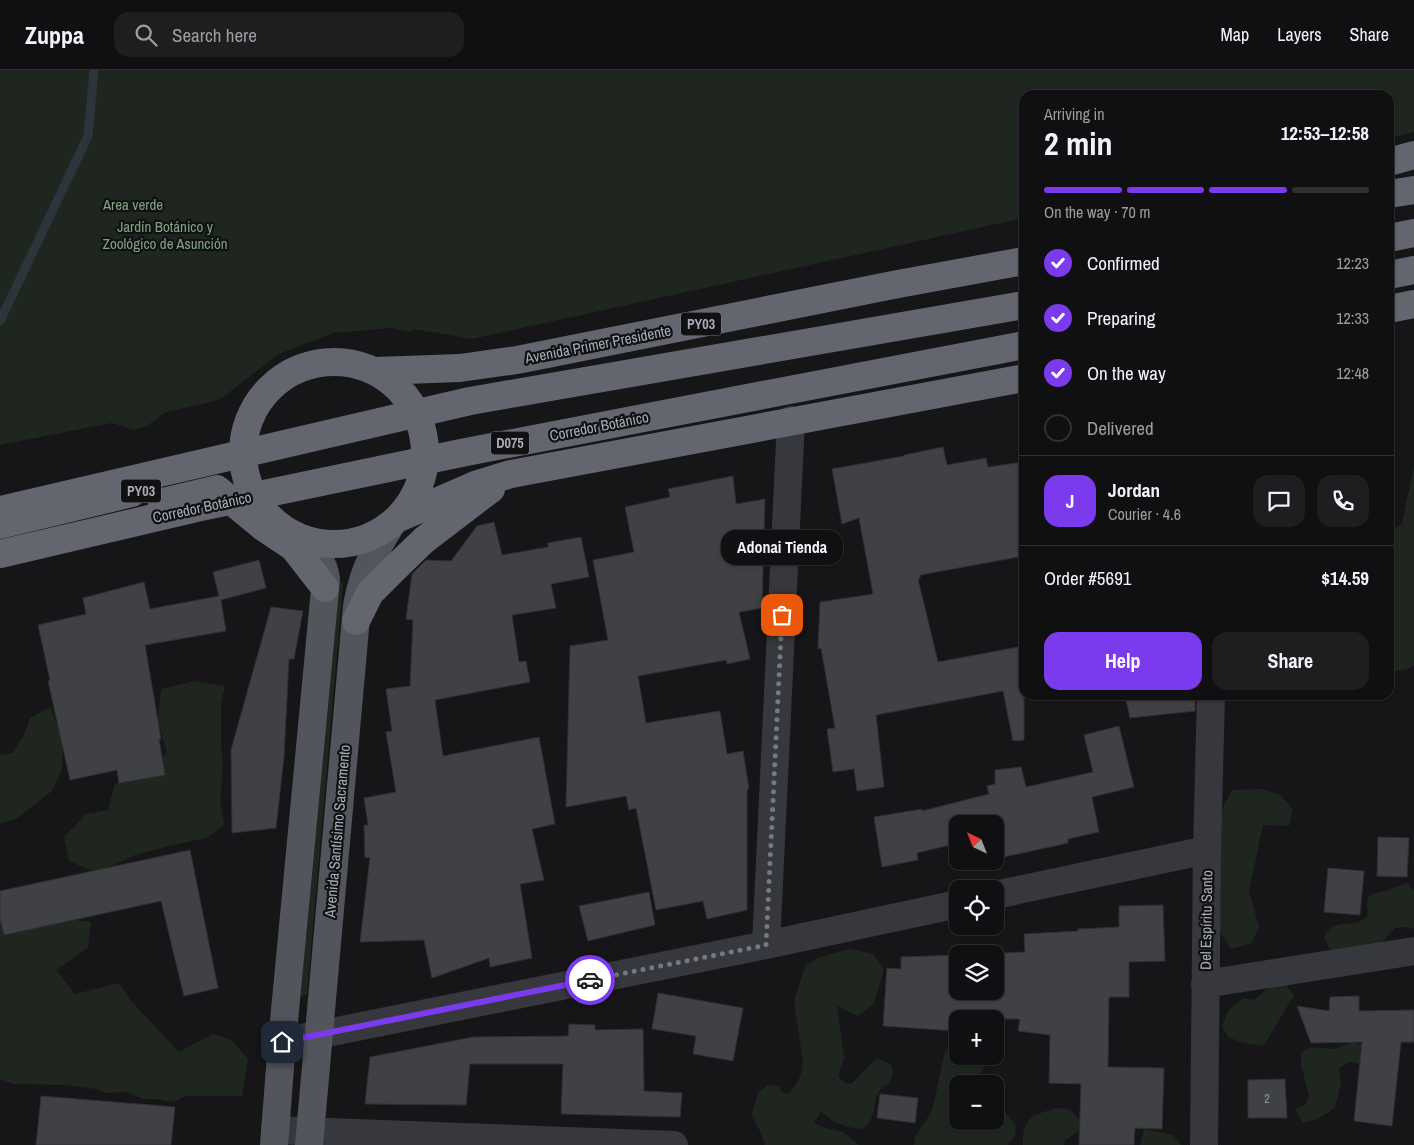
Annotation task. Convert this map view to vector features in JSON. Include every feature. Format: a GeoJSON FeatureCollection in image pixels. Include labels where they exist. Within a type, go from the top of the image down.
{"type":"FeatureCollection","features":[{"type":"Feature","properties":{"kind":"highway"},"geometry":{"type":"LineString","coordinates":[[1394,161],[1414,155]]}},
{"type":"Feature","properties":{"kind":"highway"},"geometry":{"type":"LineString","coordinates":[[1394,193],[1414,190]]}},
{"type":"Feature","properties":{"kind":"highway"},"geometry":{"type":"LineString","coordinates":[[1394,237],[1414,233]]}},
{"type":"Feature","properties":{"kind":"highway"},"geometry":{"type":"LineString","coordinates":[[898,284],[1019,248]]}},
{"type":"Feature","properties":{"kind":"highway","name":"Avenida Primer Presidente"},"geometry":{"type":"LineString","coordinates":[[0,525],[211,474],[222,460],[230,441],[251,415],[264,394],[283,378],[304,367],[328,362],[352,364],[376,371],[460,368],[517,360],[898,284],[1019,262]]}},
{"type":"Feature","properties":{"kind":"highway"},"geometry":{"type":"LineString","coordinates":[[1394,274],[1414,270]]}},
{"type":"Feature","properties":{"kind":"highway"},"geometry":{"type":"LineString","coordinates":[[1394,308],[1414,304]]}},
{"type":"Feature","properties":{"kind":"highway"},"geometry":{"type":"LineString","coordinates":[[0,510],[470,401],[1019,306]]}},
{"type":"Feature","properties":{"kind":"highway","name":"Corredor Botánico"},"geometry":{"type":"LineString","coordinates":[[0,554],[196,508],[460,453],[1019,346]]}},
{"type":"Feature","properties":{"kind":"highway","name":"Avenida Primer Presidente"},"geometry":{"type":"LineString","coordinates":[[376,371],[399,388],[416,411],[425,438],[425,467],[416,494],[395,522]]}},
{"type":"Feature","properties":{"kind":"highway","name":"Avenida Primer Presidente"},"geometry":{"type":"LineString","coordinates":[[0,541],[217,489],[278,529],[320,544],[345,544],[369,538],[395,522],[475,485],[511,474],[791,420],[1019,379]]}},
{"type":"Feature","properties":{"kind":"highway","name":"Avenida Primer Presidente"},"geometry":{"type":"LineString","coordinates":[[251,415],[244,438],[244,469],[248,485],[259,506],[278,529]]}},
{"type":"Feature","properties":{"kind":"highway"},"geometry":{"type":"LineString","coordinates":[[356,621],[370,593],[424,540],[511,474]]}},
{"type":"Feature","properties":{"kind":"main road","name":"Avenida Santísimo Sacramento"},"geometry":{"type":"LineString","coordinates":[[309,1138],[356,621],[361,584],[367,566],[395,522]]}},
{"type":"Feature","properties":{"kind":"main road"},"geometry":{"type":"LineString","coordinates":[[274,1137],[326,579],[325,567],[321,560],[278,529]]}},
{"type":"Feature","properties":{"kind":"street"},"geometry":{"type":"LineString","coordinates":[[766,945],[791,420]]}},
{"type":"Feature","properties":{"kind":"street","name":"Del Espíritu Santo"},"geometry":{"type":"LineString","coordinates":[[1204,1145],[1207,850],[1211,700]]}},
{"type":"Feature","properties":{"kind":"street"},"geometry":{"type":"LineString","coordinates":[[1004,894],[1207,850]]}},
{"type":"Feature","properties":{"kind":"street"},"geometry":{"type":"LineString","coordinates":[[282,1042],[766,945],[949,906]]}},
{"type":"Feature","properties":{"kind":"street"},"geometry":{"type":"LineString","coordinates":[[1205,984],[1414,951]]}},
{"type":"Feature","properties":{"kind":"street"},"geometry":{"type":"LineString","coordinates":[[274,1137],[674,1145]]}},
{"type":"Feature","properties":{"kind":"green space","name":"Jardín Botánico y Zoológico de Asunción"},"geometry":{"type":"Polygon","coordinates":[[[0,70],[1414,70],[1414,132],[1394,137],[1394,90],[1019,90],[1019,219],[472,339],[414,329],[408,332],[392,328],[333,333],[279,354],[219,400],[166,412],[147,426],[134,430],[112,423],[0,445],[0,70]]]}},
{"type":"Feature","properties":{"kind":"green space"},"geometry":{"type":"Polygon","coordinates":[[[1414,465],[1414,665],[1408,669],[1394,672],[1394,529],[1402,524],[1414,465]]]}},
{"type":"Feature","properties":{"kind":"green space"},"geometry":{"type":"Polygon","coordinates":[[[339,581],[343,583],[343,586],[307,994],[301,997],[300,996],[339,581]]]}},
{"type":"Feature","properties":{"kind":"green space"},"geometry":{"type":"Polygon","coordinates":[[[194,681],[225,686],[221,703],[223,763],[220,801],[224,825],[207,838],[132,856],[97,873],[69,861],[64,837],[86,814],[108,810],[114,786],[130,771],[151,765],[167,753],[158,720],[161,689],[194,681]]]}},
{"type":"Feature","properties":{"kind":"green space"},"geometry":{"type":"Polygon","coordinates":[[[50,707],[63,740],[62,769],[52,791],[17,818],[0,824],[0,755],[12,753],[24,735],[30,718],[50,707]]]}},
{"type":"Feature","properties":{"kind":"green space"},"geometry":{"type":"Polygon","coordinates":[[[1261,789],[1279,794],[1293,809],[1289,826],[1263,825],[1249,891],[1259,927],[1252,943],[1231,949],[1217,928],[1220,827],[1223,807],[1232,790],[1261,789]]]}},
{"type":"Feature","properties":{"kind":"green space"},"geometry":{"type":"Polygon","coordinates":[[[1407,882],[1414,891],[1414,929],[1406,927],[1395,928],[1373,953],[1337,954],[1330,949],[1324,938],[1332,927],[1356,923],[1362,920],[1368,916],[1367,902],[1370,896],[1407,882]]]}},
{"type":"Feature","properties":{"kind":"green space"},"geometry":{"type":"Polygon","coordinates":[[[0,903],[91,922],[88,948],[56,970],[75,994],[119,983],[132,1002],[179,1052],[213,1034],[231,1040],[248,1059],[242,1096],[185,1096],[176,1101],[168,1102],[158,1099],[143,1099],[127,1092],[106,1093],[96,1089],[65,1085],[13,1084],[0,1079],[0,903]]]}},
{"type":"Feature","properties":{"kind":"green space"},"geometry":{"type":"Polygon","coordinates":[[[849,949],[873,954],[884,969],[874,1004],[858,1016],[837,1006],[844,1058],[838,1076],[845,1083],[851,1084],[877,1058],[891,1064],[893,1074],[889,1084],[883,1087],[877,1095],[870,1121],[861,1129],[840,1124],[830,1119],[821,1111],[814,1123],[843,1132],[859,1145],[765,1145],[751,1115],[758,1093],[768,1085],[778,1086],[785,1094],[789,1093],[800,1076],[803,1063],[794,1001],[805,966],[817,958],[849,949]]]}},
{"type":"Feature","properties":{"kind":"green space"},"geometry":{"type":"Polygon","coordinates":[[[1277,980],[1286,985],[1294,995],[1266,1042],[1262,1046],[1243,1043],[1228,1037],[1222,1027],[1228,1011],[1243,998],[1254,1000],[1277,980]]]}},
{"type":"Feature","properties":{"kind":"green space"},"geometry":{"type":"Polygon","coordinates":[[[1354,1042],[1381,1054],[1376,1065],[1349,1062],[1339,1069],[1341,1083],[1335,1108],[1316,1120],[1303,1123],[1295,1109],[1305,1105],[1309,1096],[1301,1065],[1301,1052],[1312,1047],[1335,1049],[1354,1042]]]}},
{"type":"Feature","properties":{"kind":"green space"},"geometry":{"type":"Polygon","coordinates":[[[949,1049],[949,1065],[987,1065],[979,1075],[949,1075],[949,1130],[1004,1130],[1004,1111],[1016,1125],[1015,1135],[1008,1145],[914,1145],[915,1137],[932,1111],[945,1051],[949,1049]]]}},
{"type":"Feature","properties":{"kind":"green space"},"geometry":{"type":"Polygon","coordinates":[[[1057,1108],[1071,1111],[1076,1115],[1080,1122],[1078,1132],[1065,1140],[1064,1145],[1023,1145],[1023,1136],[1027,1123],[1035,1115],[1057,1108]]]}},
{"type":"Feature","properties":{"kind":"green space"},"geometry":{"type":"Polygon","coordinates":[[[1144,1129],[1173,1135],[1181,1145],[1140,1145],[1144,1129]]]}},
{"type":"Feature","properties":{"kind":"building"},"geometry":{"type":"Polygon","coordinates":[[[943,447],[947,465],[986,458],[988,467],[1019,463],[1019,557],[920,575],[920,579],[918,579],[938,662],[1019,647],[1019,700],[1024,700],[1024,740],[1013,741],[1003,691],[876,715],[884,787],[857,791],[854,769],[833,772],[827,729],[835,728],[821,648],[818,649],[820,602],[873,594],[859,518],[842,524],[832,469],[943,447]]]}},
{"type":"Feature","properties":{"kind":"building"},"geometry":{"type":"Polygon","coordinates":[[[733,476],[736,504],[765,499],[762,608],[739,612],[750,659],[727,664],[726,660],[638,676],[646,723],[720,711],[727,754],[743,751],[749,789],[747,790],[747,910],[707,919],[703,901],[656,910],[636,808],[629,810],[626,796],[566,807],[570,646],[608,640],[593,560],[634,552],[625,507],[670,497],[668,489],[733,476]]]}},
{"type":"Feature","properties":{"kind":"building"},"geometry":{"type":"Polygon","coordinates":[[[494,522],[502,555],[548,547],[548,543],[581,537],[589,577],[551,584],[556,608],[512,615],[519,662],[526,661],[530,682],[435,700],[443,756],[539,737],[555,824],[532,829],[544,880],[520,884],[532,958],[490,967],[489,958],[432,978],[424,940],[360,942],[370,857],[365,858],[364,825],[368,825],[364,798],[396,792],[386,732],[392,731],[386,689],[410,686],[413,620],[406,619],[412,574],[426,560],[451,561],[477,526],[494,522]]]}},
{"type":"Feature","properties":{"kind":"building"},"geometry":{"type":"Polygon","coordinates":[[[259,560],[266,588],[221,600],[226,631],[145,645],[161,739],[159,739],[165,775],[119,783],[117,770],[70,780],[48,681],[50,680],[38,625],[86,614],[83,598],[144,582],[150,609],[219,596],[213,572],[259,560]]]}},
{"type":"Feature","properties":{"kind":"building"},"geometry":{"type":"Polygon","coordinates":[[[271,607],[303,611],[294,659],[289,659],[284,757],[276,828],[232,833],[231,750],[271,607]]]}},
{"type":"Feature","properties":{"kind":"building"},"geometry":{"type":"Polygon","coordinates":[[[1126,700],[1195,700],[1195,711],[1130,718],[1126,700]]]}},
{"type":"Feature","properties":{"kind":"building"},"geometry":{"type":"Polygon","coordinates":[[[1119,726],[1134,787],[1092,797],[1099,832],[1068,839],[1068,843],[1004,857],[1004,815],[949,815],[949,845],[917,853],[918,860],[882,867],[874,817],[922,809],[922,811],[989,794],[987,786],[995,784],[995,770],[1021,767],[1026,787],[1093,772],[1084,735],[1119,726]]]}},
{"type":"Feature","properties":{"kind":"building"},"geometry":{"type":"Polygon","coordinates":[[[1378,837],[1409,838],[1407,877],[1377,876],[1378,837]]]}},
{"type":"Feature","properties":{"kind":"building"},"geometry":{"type":"Polygon","coordinates":[[[190,850],[218,988],[184,996],[161,901],[4,935],[0,918],[0,891],[190,850]]]}},
{"type":"Feature","properties":{"kind":"building"},"geometry":{"type":"Polygon","coordinates":[[[1328,868],[1364,871],[1360,915],[1324,912],[1328,868]]]}},
{"type":"Feature","properties":{"kind":"building"},"geometry":{"type":"Polygon","coordinates":[[[649,892],[655,925],[588,941],[579,906],[649,892]]]}},
{"type":"Feature","properties":{"kind":"building"},"geometry":{"type":"Polygon","coordinates":[[[1163,905],[1165,961],[1129,962],[1129,997],[1109,997],[1108,1067],[1164,1068],[1162,1129],[1135,1128],[1134,1145],[1079,1145],[1081,1084],[1049,1083],[1050,1035],[1018,1031],[1020,1019],[1004,1019],[1004,1010],[949,1010],[949,1030],[883,1026],[887,968],[901,969],[901,957],[949,955],[949,1000],[1004,1000],[1004,953],[1025,952],[1024,934],[1119,927],[1119,906],[1163,905]]]}},
{"type":"Feature","properties":{"kind":"building"},"geometry":{"type":"Polygon","coordinates":[[[658,993],[743,1008],[733,1061],[693,1054],[696,1036],[652,1029],[658,993]]]}},
{"type":"Feature","properties":{"kind":"building"},"geometry":{"type":"Polygon","coordinates":[[[1359,996],[1359,1011],[1414,1010],[1414,1042],[1401,1042],[1392,1126],[1354,1121],[1362,1042],[1311,1043],[1297,1006],[1329,1011],[1330,997],[1359,996]]]}},
{"type":"Feature","properties":{"kind":"building"},"geometry":{"type":"Polygon","coordinates":[[[569,1024],[595,1025],[595,1030],[643,1029],[644,1091],[682,1093],[680,1117],[561,1114],[563,1064],[470,1064],[466,1105],[365,1104],[370,1057],[473,1037],[568,1036],[569,1024]]]}},
{"type":"Feature","properties":{"kind":"building"},"geometry":{"type":"Polygon","coordinates":[[[1285,1079],[1287,1118],[1248,1118],[1248,1080],[1285,1079]]]}},
{"type":"Feature","properties":{"kind":"building"},"geometry":{"type":"Polygon","coordinates":[[[880,1094],[918,1098],[915,1123],[877,1118],[880,1094]]]}},
{"type":"Feature","properties":{"kind":"building"},"geometry":{"type":"Polygon","coordinates":[[[41,1096],[175,1107],[171,1145],[36,1145],[41,1096]]]}},
{"type":"Feature","properties":{"kind":"waterway"},"geometry":{"type":"LineString","coordinates":[[0,321],[88,136],[94,70]]}},
{"type":"Feature","properties":{"kind":"way so far"},"geometry":{"type":"LineString","coordinates":[[590,980],[766,945],[782,615]]}},
{"type":"Feature","properties":{"kind":"place","name":"Adonai Tienda"},"geometry":{"type":"Point","coordinates":[782,615]}},
{"type":"Feature","properties":{"kind":"route"},"geometry":{"type":"LineString","coordinates":[[282,1042],[590,980]]}},
{"type":"Feature","properties":{"kind":"park label","name":"Area verde"},"geometry":{"type":"Point","coordinates":[133,204]}}]}
